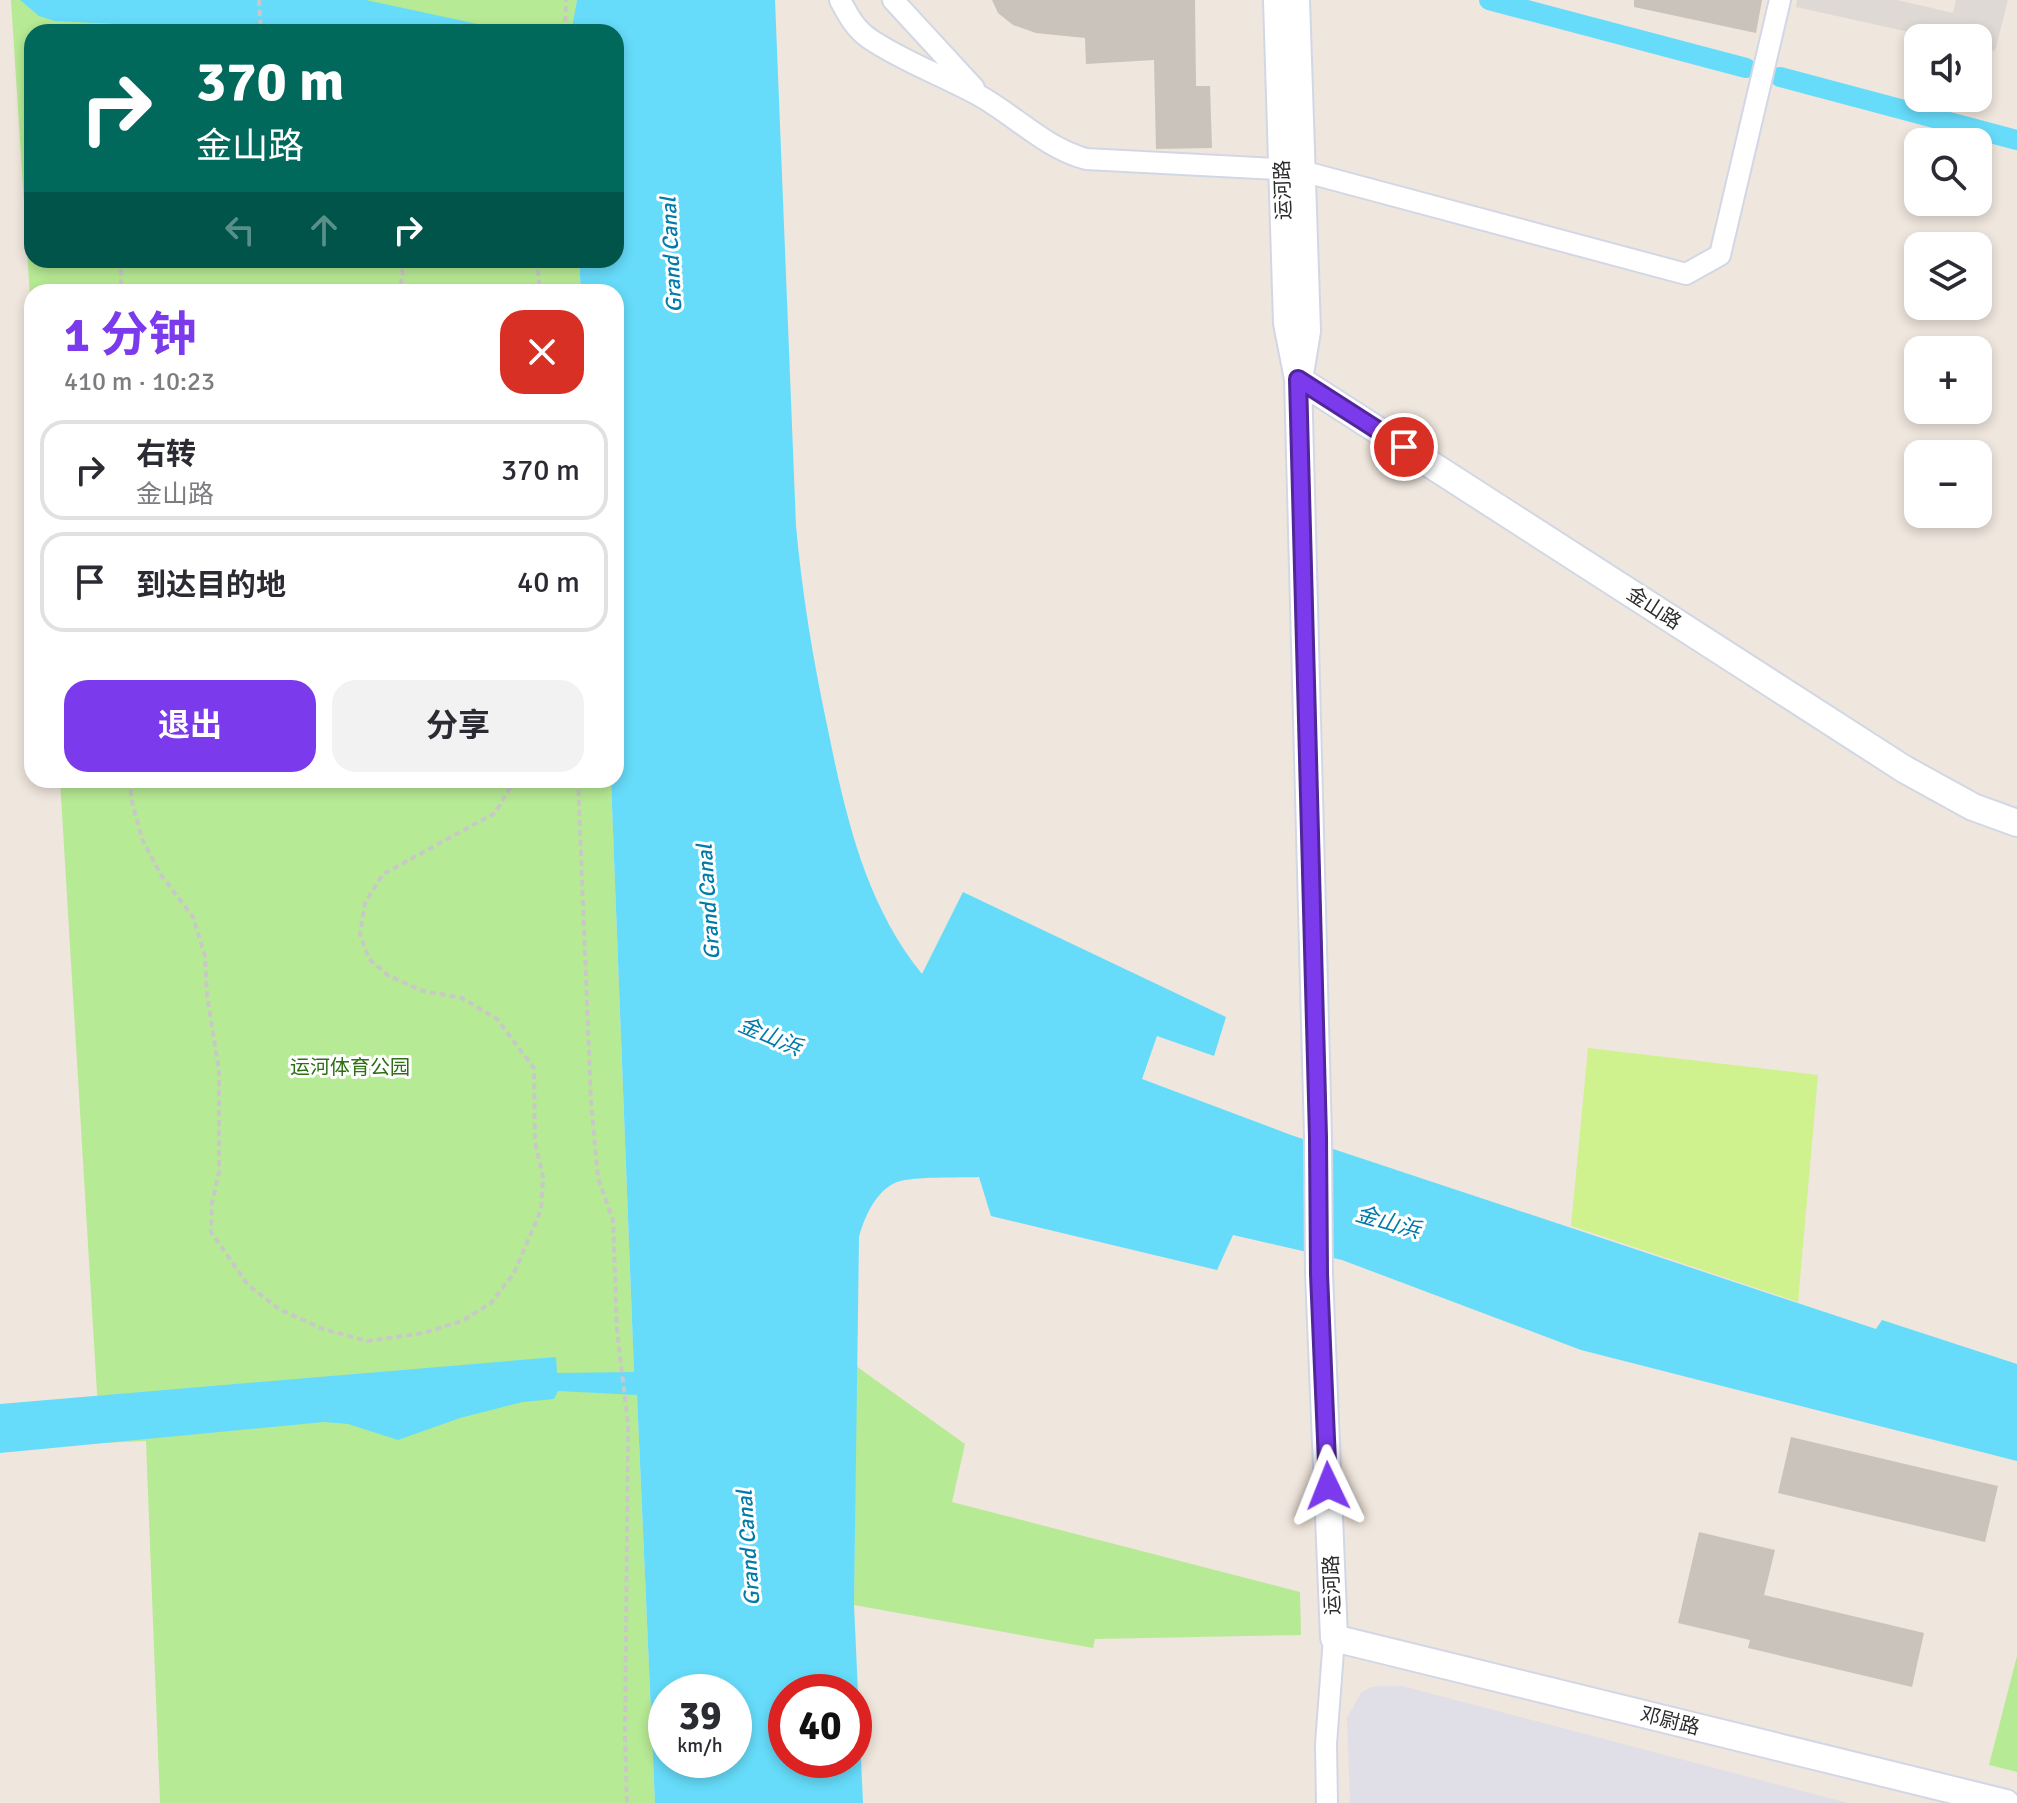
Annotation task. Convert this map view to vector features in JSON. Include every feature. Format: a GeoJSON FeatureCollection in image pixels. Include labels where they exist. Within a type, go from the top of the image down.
{"type":"FeatureCollection","features":[{"type":"Feature","properties":{"kind":"street"},"geometry":{"type":"LineString","coordinates":[[840,0],[850,20],[869,38],[984,98],[1064,153],[1086,159],[1292,170],[1686,274],[1720,255],[1780,0]]}},
{"type":"Feature","properties":{"kind":"street"},"geometry":{"type":"LineString","coordinates":[[893,0],[984,98]]}},
{"type":"Feature","properties":{"kind":"street","name":"运河路"},"geometry":{"type":"LineString","coordinates":[[1277,0],[1307,331],[1298,379],[1319,1274],[1334,1638]]}},
{"type":"Feature","properties":{"kind":"street","name":"运河路"},"geometry":{"type":"LineString","coordinates":[[1292,170],[1296,0]]}},
{"type":"Feature","properties":{"kind":"street","name":"金山路"},"geometry":{"type":"LineString","coordinates":[[1298,379],[1904,769],[1973,807],[2017,823]]}},
{"type":"Feature","properties":{"kind":"street"},"geometry":{"type":"LineString","coordinates":[[1327,1803],[1326,1744],[1334,1638]]}},
{"type":"Feature","properties":{"kind":"street","name":"邓尉路"},"geometry":{"type":"LineString","coordinates":[[1334,1638],[2006,1803]]}},
{"type":"Feature","properties":{"kind":"path"},"geometry":{"type":"LineString","coordinates":[[259,0],[260,24]]}},
{"type":"Feature","properties":{"kind":"path"},"geometry":{"type":"LineString","coordinates":[[565,24],[566,0]]}},
{"type":"Feature","properties":{"kind":"path"},"geometry":{"type":"LineString","coordinates":[[131,788],[142,839],[161,875],[193,917],[205,956],[207,995],[219,1071],[219,1172],[212,1203],[211,1232],[248,1285],[279,1309],[323,1329],[367,1341],[400,1338],[436,1329],[462,1321],[491,1303],[514,1273],[541,1210],[543,1177],[535,1142],[534,1068],[497,1019],[462,998],[423,991],[389,976],[369,959],[360,934],[365,903],[383,874],[495,813],[510,788]]}},
{"type":"Feature","properties":{"kind":"path"},"geometry":{"type":"LineString","coordinates":[[578,788],[591,1102],[598,1178],[613,1220],[617,1330],[628,1424],[627,1803]]}},
{"type":"Feature","properties":{"kind":"shaded area"},"geometry":{"type":"Polygon","coordinates":[[[1797,0],[1897,0],[1953,13],[1956,0],[2008,0],[1995,51],[1992,50],[1992,24],[1904,24],[1904,31],[1796,7],[1797,0]]]}},
{"type":"Feature","properties":{"kind":"shaded area"},"geometry":{"type":"Polygon","coordinates":[[[1402,1686],[1848,1803],[1350,1803],[1347,1718],[1361,1693],[1371,1687],[1402,1686]]]}},
{"type":"Feature","properties":{"kind":"green space"},"geometry":{"type":"Polygon","coordinates":[[[11,0],[577,0],[572,24],[24,24],[24,204],[11,0]]]}},
{"type":"Feature","properties":{"kind":"green space"},"geometry":{"type":"Polygon","coordinates":[[[28,268],[580,268],[580,284],[29,284],[28,268]]]}},
{"type":"Feature","properties":{"kind":"green space","name":"运河体育公园"},"geometry":{"type":"Polygon","coordinates":[[[60,788],[611,788],[649,1674],[648,1778],[654,1778],[655,1803],[160,1803],[146,1441],[100,1443],[60,788]]]}},
{"type":"Feature","properties":{"kind":"green space"},"geometry":{"type":"Polygon","coordinates":[[[1588,1048],[1818,1075],[1798,1302],[1571,1226],[1588,1048]]]}},
{"type":"Feature","properties":{"kind":"green space"},"geometry":{"type":"Polygon","coordinates":[[[856,1366],[965,1444],[952,1502],[1300,1592],[1301,1635],[1095,1639],[1093,1648],[854,1605],[856,1366]]]}},
{"type":"Feature","properties":{"kind":"green space"},"geometry":{"type":"Polygon","coordinates":[[[2017,1656],[2017,1772],[1989,1765],[2017,1656]]]}},
{"type":"Feature","properties":{"kind":"water"},"geometry":{"type":"Polygon","coordinates":[[[20,0],[366,0],[478,24],[118,24],[55,21],[39,16],[20,0]]]}},
{"type":"Feature","properties":{"kind":"water"},"geometry":{"type":"Polygon","coordinates":[[[577,0],[775,0],[796,526],[808,626],[834,758],[860,856],[885,917],[922,974],[963,892],[1226,1017],[1214,1056],[1157,1036],[1142,1079],[1291,1135],[1876,1329],[1882,1320],[2017,1364],[2017,1461],[1581,1350],[1342,1260],[1233,1235],[1217,1270],[991,1216],[979,1177],[897,1182],[877,1198],[859,1237],[854,1605],[857,1674],[768,1674],[768,1778],[862,1778],[863,1803],[655,1803],[654,1778],[752,1778],[752,1674],[649,1674],[637,1395],[558,1391],[554,1399],[523,1402],[460,1418],[398,1440],[348,1424],[324,1422],[0,1453],[0,1404],[556,1357],[557,1373],[634,1372],[611,788],[624,788],[624,284],[580,284],[580,268],[624,268],[624,24],[572,24],[577,0]]]}},
{"type":"Feature","properties":{"kind":"building"},"geometry":{"type":"Polygon","coordinates":[[[992,0],[1195,0],[1196,86],[1210,86],[1212,148],[1156,149],[1154,60],[1086,64],[1085,38],[1036,33],[1013,25],[998,13],[992,0]]]}},
{"type":"Feature","properties":{"kind":"building"},"geometry":{"type":"Polygon","coordinates":[[[1634,0],[1762,0],[1756,33],[1634,7],[1634,0]]]}},
{"type":"Feature","properties":{"kind":"building"},"geometry":{"type":"Polygon","coordinates":[[[1791,1437],[1998,1486],[1985,1542],[1778,1493],[1791,1437]]]}},
{"type":"Feature","properties":{"kind":"building"},"geometry":{"type":"Polygon","coordinates":[[[1699,1532],[1775,1550],[1764,1595],[1924,1633],[1912,1687],[1748,1648],[1750,1640],[1678,1623],[1699,1532]]]}},
{"type":"Feature","properties":{"kind":"waterway"},"geometry":{"type":"LineString","coordinates":[[1489,0],[1746,68]]}},
{"type":"Feature","properties":{"kind":"waterway"},"geometry":{"type":"LineString","coordinates":[[1780,77],[2017,140]]}},
{"type":"Feature","properties":{"kind":"route"},"geometry":{"type":"LineString","coordinates":[[1328,1486],[1319,1274],[1298,379],[1404,447]]}},
{"type":"Feature","properties":{"kind":"water label","name":"Grand Canal"},"geometry":{"type":"Point","coordinates":[671,255]}},
{"type":"Feature","properties":{"kind":"water label","name":"Grand Canal"},"geometry":{"type":"Point","coordinates":[708,902]}},
{"type":"Feature","properties":{"kind":"water label","name":"金山浜"},"geometry":{"type":"Point","coordinates":[770,1036]}},
{"type":"Feature","properties":{"kind":"water label","name":"金山浜"},"geometry":{"type":"Point","coordinates":[1388,1222]}},
{"type":"Feature","properties":{"kind":"water label","name":"Grand Canal"},"geometry":{"type":"Point","coordinates":[748,1548]}}]}
